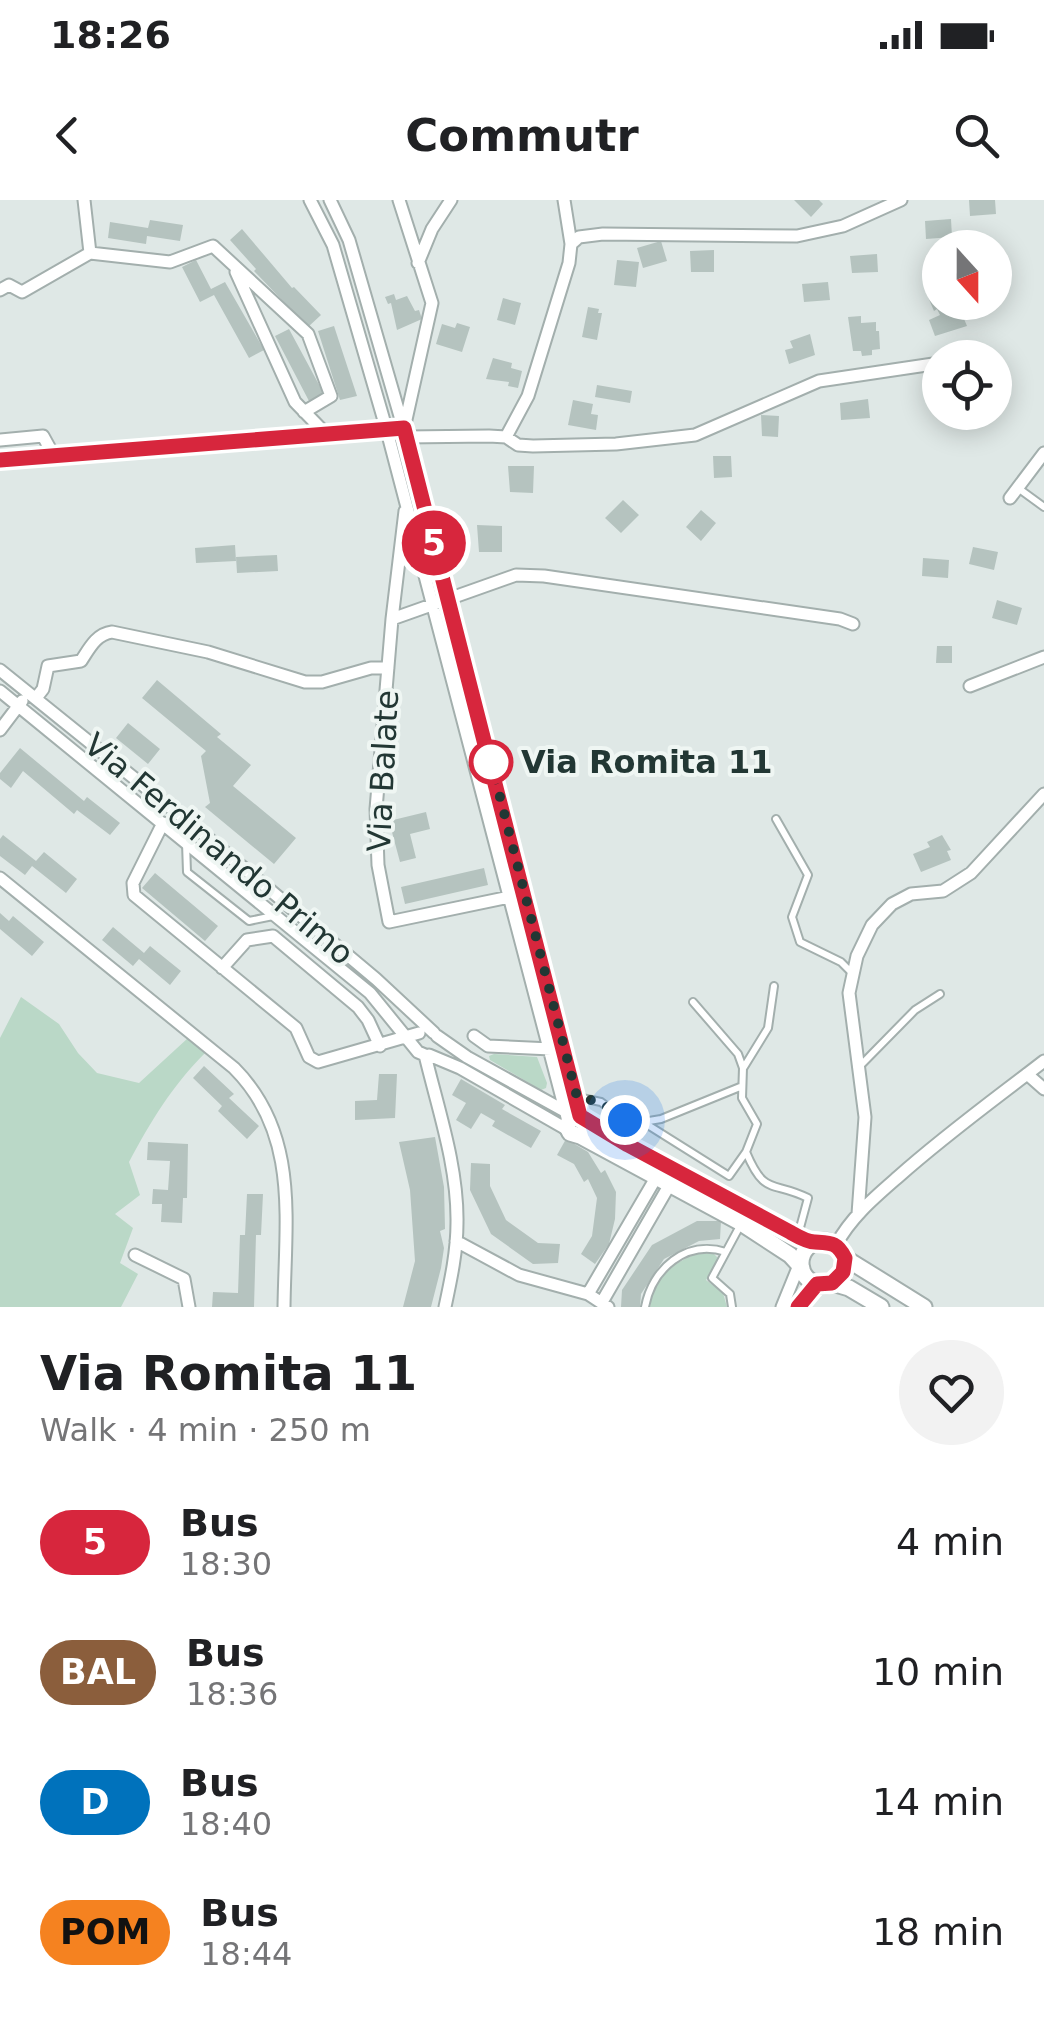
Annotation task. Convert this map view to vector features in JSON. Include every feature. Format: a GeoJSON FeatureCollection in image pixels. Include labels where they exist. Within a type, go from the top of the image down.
{"type":"FeatureCollection","features":[{"type":"Feature","properties":{"kind":"street"},"geometry":{"type":"LineString","coordinates":[[84,200],[90,254]]}},
{"type":"Feature","properties":{"kind":"street"},"geometry":{"type":"LineString","coordinates":[[310,200],[333,246],[387,431],[510,896],[577,1097],[575,1122]]}},
{"type":"Feature","properties":{"kind":"street"},"geometry":{"type":"LineString","coordinates":[[330,200],[350,240],[405,432],[525,894],[556,1070],[575,1122]]}},
{"type":"Feature","properties":{"kind":"street"},"geometry":{"type":"LineString","coordinates":[[399,200],[432,303],[405,432]]}},
{"type":"Feature","properties":{"kind":"street"},"geometry":{"type":"LineString","coordinates":[[418,263],[432,229],[451,200]]}},
{"type":"Feature","properties":{"kind":"street"},"geometry":{"type":"LineString","coordinates":[[506,438],[528,396],[569,263],[571,244],[564,200]]}},
{"type":"Feature","properties":{"kind":"street"},"geometry":{"type":"LineString","coordinates":[[571,244],[579,238],[603,234],[797,236],[844,226],[901,200]]}},
{"type":"Feature","properties":{"kind":"street"},"geometry":{"type":"LineString","coordinates":[[333,246],[350,240]]}},
{"type":"Feature","properties":{"kind":"street"},"geometry":{"type":"LineString","coordinates":[[0,290],[10,285],[22,292],[90,254],[170,262],[213,246],[308,334],[331,396],[304,412]]}},
{"type":"Feature","properties":{"kind":"street"},"geometry":{"type":"LineString","coordinates":[[234,268],[295,402],[328,436]]}},
{"type":"Feature","properties":{"kind":"street"},"geometry":{"type":"LineString","coordinates":[[0,460],[387,431],[506,438],[518,446],[616,444],[694,435],[819,380],[922,366]]}},
{"type":"Feature","properties":{"kind":"street"},"geometry":{"type":"LineString","coordinates":[[0,440],[43,436],[54,456]]}},
{"type":"Feature","properties":{"kind":"street"},"geometry":{"type":"LineString","coordinates":[[1014,493],[1044,453]]}},
{"type":"Feature","properties":{"kind":"street"},"geometry":{"type":"LineString","coordinates":[[406,504],[423,500]]}},
{"type":"Feature","properties":{"kind":"street","name":"Via Balate"},"geometry":{"type":"LineString","coordinates":[[406,504],[396,569],[376,808],[378,865],[389,922],[510,896]]}},
{"type":"Feature","properties":{"kind":"street"},"geometry":{"type":"LineString","coordinates":[[392,619],[516,575],[840,619],[853,624]]}},
{"type":"Feature","properties":{"kind":"street"},"geometry":{"type":"LineString","coordinates":[[32,716],[48,666],[80,661],[103,633],[208,652],[304,682],[388,668]]}},
{"type":"Feature","properties":{"kind":"street"},"geometry":{"type":"LineString","coordinates":[[970,686],[1044,656]]}},
{"type":"Feature","properties":{"kind":"street","name":"Via Ferdinando Primo"},"geometry":{"type":"LineString","coordinates":[[0,670],[196,828],[285,916]]}},
{"type":"Feature","properties":{"kind":"street","name":"Via Ferdinando Primo"},"geometry":{"type":"LineString","coordinates":[[0,690],[186,842],[376,979],[467,1058],[542,1100],[663,1180],[805,1256]]}},
{"type":"Feature","properties":{"kind":"street"},"geometry":{"type":"LineString","coordinates":[[0,730],[19,705],[36,698]]}},
{"type":"Feature","properties":{"kind":"street"},"geometry":{"type":"LineString","coordinates":[[858,1214],[866,1117],[849,993],[857,956],[872,925],[892,904],[911,894],[943,891],[972,872],[1044,794]]}},
{"type":"Feature","properties":{"kind":"street"},"geometry":{"type":"LineString","coordinates":[[164,801],[132,883],[134,895],[222,968],[296,1028],[314,1060],[318,1062],[384,1045],[413,1035],[436,1035],[438,1048],[422,1053],[384,1045],[358,1007],[272,936],[247,940],[222,968]]}},
{"type":"Feature","properties":{"kind":"street"},"geometry":{"type":"LineString","coordinates":[[186,842],[196,828]]}},
{"type":"Feature","properties":{"kind":"street"},"geometry":{"type":"LineString","coordinates":[[495,838],[510,835]]}},
{"type":"Feature","properties":{"kind":"street"},"geometry":{"type":"LineString","coordinates":[[0,878],[234,1068],[264,1104],[277,1134],[283,1165],[284,1307]]}},
{"type":"Feature","properties":{"kind":"street"},"geometry":{"type":"LineString","coordinates":[[510,896],[525,894]]}},
{"type":"Feature","properties":{"kind":"street","name":"Via Ferdinando Primo"},"geometry":{"type":"LineString","coordinates":[[305,930],[413,1035],[422,1053],[575,1122],[798,1236],[805,1256]]}},
{"type":"Feature","properties":{"kind":"street"},"geometry":{"type":"LineString","coordinates":[[474,1036],[488,1046],[551,1049]]}},
{"type":"Feature","properties":{"kind":"street"},"geometry":{"type":"LineString","coordinates":[[422,1053],[449,1156],[458,1220],[445,1307]]}},
{"type":"Feature","properties":{"kind":"street"},"geometry":{"type":"LineString","coordinates":[[798,1307],[843,1272],[845,1228],[858,1214],[934,1144],[1044,1061]]}},
{"type":"Feature","properties":{"kind":"street"},"geometry":{"type":"LineString","coordinates":[[542,1100],[556,1102],[558,1098],[556,1070]]}},
{"type":"Feature","properties":{"kind":"street"},"geometry":{"type":"LineString","coordinates":[[1027,1074],[1044,1090]]}},
{"type":"Feature","properties":{"kind":"street"},"geometry":{"type":"LineString","coordinates":[[456,1241],[519,1275],[588,1294],[605,1304],[663,1180]]}},
{"type":"Feature","properties":{"kind":"street"},"geometry":{"type":"LineString","coordinates":[[588,1294],[663,1180]]}},
{"type":"Feature","properties":{"kind":"street"},"geometry":{"type":"LineString","coordinates":[[782,1307],[805,1256],[830,1242],[924,1307]]}},
{"type":"Feature","properties":{"kind":"street"},"geometry":{"type":"LineString","coordinates":[[135,1255],[184,1279],[189,1307]]}},
{"type":"Feature","properties":{"kind":"street"},"geometry":{"type":"LineString","coordinates":[[805,1256],[805,1274],[849,1288],[881,1307]]}},
{"type":"Feature","properties":{"kind":"lane"},"geometry":{"type":"LineString","coordinates":[[1014,493],[1044,507]]}},
{"type":"Feature","properties":{"kind":"lane"},"geometry":{"type":"LineString","coordinates":[[776,819],[808,875],[792,917],[800,942],[841,962],[853,974]]}},
{"type":"Feature","properties":{"kind":"lane"},"geometry":{"type":"LineString","coordinates":[[186,842],[187,872],[248,921],[285,916]]}},
{"type":"Feature","properties":{"kind":"lane"},"geometry":{"type":"LineString","coordinates":[[643,1122],[728,1176],[746,1152],[757,1124],[740,1087],[743,1068],[768,1028],[774,986]]}},
{"type":"Feature","properties":{"kind":"lane"},"geometry":{"type":"LineString","coordinates":[[860,1066],[915,1010],[940,994]]}},
{"type":"Feature","properties":{"kind":"lane"},"geometry":{"type":"LineString","coordinates":[[694,1002],[738,1054],[743,1068]]}},
{"type":"Feature","properties":{"kind":"lane"},"geometry":{"type":"LineString","coordinates":[[577,1097],[600,1102],[625,1120],[643,1122],[661,1119],[740,1087]]}},
{"type":"Feature","properties":{"kind":"lane"},"geometry":{"type":"LineString","coordinates":[[746,1152],[761,1181],[808,1198],[798,1236]]}},
{"type":"Feature","properties":{"kind":"lane"},"geometry":{"type":"LineString","coordinates":[[732,1307],[730,1294],[712,1278],[741,1223]]}},
{"type":"Feature","properties":{"kind":"lane"},"geometry":{"type":"LineString","coordinates":[[644,1307],[648,1292],[668,1263],[703,1247],[726,1252]]}},
{"type":"Feature","properties":{"kind":"green space"},"geometry":{"type":"Polygon","coordinates":[[[21,997],[59,1024],[97,1073],[139,1083],[188,1038],[205,1053],[163,1104],[129,1162],[140,1195],[115,1214],[133,1228],[120,1263],[138,1274],[121,1307],[0,1307],[0,1038],[21,997]]]}},
{"type":"Feature","properties":{"kind":"green space"},"geometry":{"type":"Polygon","coordinates":[[[489,1056],[537,1057],[546,1088],[541,1090],[490,1060],[489,1056]]]}},
{"type":"Feature","properties":{"kind":"green space"},"geometry":{"type":"Polygon","coordinates":[[[704,1252],[719,1259],[706,1280],[723,1293],[727,1307],[650,1307],[661,1278],[684,1259],[704,1252]]]}},
{"type":"Feature","properties":{"kind":"building"},"geometry":{"type":"Polygon","coordinates":[[[794,200],[819,200],[823,204],[811,217],[794,200]]]}},
{"type":"Feature","properties":{"kind":"building"},"geometry":{"type":"Polygon","coordinates":[[[969,200],[995,200],[996,214],[970,216],[969,200]]]}},
{"type":"Feature","properties":{"kind":"building"},"geometry":{"type":"Polygon","coordinates":[[[951,219],[952,230],[926,230],[925,221],[951,219]]]}},
{"type":"Feature","properties":{"kind":"building"},"geometry":{"type":"Polygon","coordinates":[[[150,220],[183,225],[180,241],[147,236],[146,244],[108,238],[110,222],[148,228],[150,220]]]}},
{"type":"Feature","properties":{"kind":"building"},"geometry":{"type":"Polygon","coordinates":[[[242,229],[292,288],[321,315],[308,327],[230,240],[242,229]]]}},
{"type":"Feature","properties":{"kind":"building"},"geometry":{"type":"Polygon","coordinates":[[[661,241],[667,261],[643,268],[637,248],[661,241]]]}},
{"type":"Feature","properties":{"kind":"building"},"geometry":{"type":"Polygon","coordinates":[[[714,250],[714,272],[691,272],[690,251],[714,250]]]}},
{"type":"Feature","properties":{"kind":"building"},"geometry":{"type":"Polygon","coordinates":[[[877,254],[878,272],[852,273],[850,256],[877,254]]]}},
{"type":"Feature","properties":{"kind":"building"},"geometry":{"type":"Polygon","coordinates":[[[196,260],[211,289],[225,282],[264,350],[249,358],[214,295],[200,302],[182,267],[196,260]]]}},
{"type":"Feature","properties":{"kind":"building"},"geometry":{"type":"Polygon","coordinates":[[[617,260],[639,262],[636,287],[614,285],[617,260]]]}},
{"type":"Feature","properties":{"kind":"building"},"geometry":{"type":"Polygon","coordinates":[[[828,282],[830,300],[804,302],[802,284],[828,282]]]}},
{"type":"Feature","properties":{"kind":"building"},"geometry":{"type":"Polygon","coordinates":[[[394,294],[396,300],[407,296],[422,319],[397,330],[391,303],[385,297],[394,294]]]}},
{"type":"Feature","properties":{"kind":"building"},"geometry":{"type":"Polygon","coordinates":[[[503,298],[521,303],[515,325],[497,320],[503,298]]]}},
{"type":"Feature","properties":{"kind":"building"},"geometry":{"type":"Polygon","coordinates":[[[588,307],[602,313],[597,340],[582,337],[588,307]]]}},
{"type":"Feature","properties":{"kind":"building"},"geometry":{"type":"Polygon","coordinates":[[[861,316],[861,323],[876,322],[879,331],[880,349],[872,350],[872,355],[862,356],[861,351],[853,351],[848,317],[861,316]]]}},
{"type":"Feature","properties":{"kind":"building"},"geometry":{"type":"Polygon","coordinates":[[[929,320],[964,320],[967,326],[935,336],[929,320]]]}},
{"type":"Feature","properties":{"kind":"building"},"geometry":{"type":"Polygon","coordinates":[[[457,323],[470,327],[462,352],[436,344],[442,324],[455,328],[457,323]]]}},
{"type":"Feature","properties":{"kind":"building"},"geometry":{"type":"Polygon","coordinates":[[[334,326],[357,396],[340,400],[318,331],[334,326]]]}},
{"type":"Feature","properties":{"kind":"building"},"geometry":{"type":"Polygon","coordinates":[[[289,329],[324,394],[309,401],[275,336],[289,329]]]}},
{"type":"Feature","properties":{"kind":"building"},"geometry":{"type":"Polygon","coordinates":[[[810,334],[815,355],[789,364],[785,350],[793,348],[790,341],[810,334]]]}},
{"type":"Feature","properties":{"kind":"building"},"geometry":{"type":"Polygon","coordinates":[[[493,358],[512,363],[511,368],[522,371],[518,388],[508,386],[509,382],[486,379],[493,358]]]}},
{"type":"Feature","properties":{"kind":"building"},"geometry":{"type":"Polygon","coordinates":[[[597,385],[632,391],[630,403],[595,397],[597,385]]]}},
{"type":"Feature","properties":{"kind":"building"},"geometry":{"type":"Polygon","coordinates":[[[868,399],[870,418],[841,420],[840,403],[868,399]]]}},
{"type":"Feature","properties":{"kind":"building"},"geometry":{"type":"Polygon","coordinates":[[[573,400],[593,404],[591,414],[598,415],[596,430],[568,425],[573,400]]]}},
{"type":"Feature","properties":{"kind":"building"},"geometry":{"type":"Polygon","coordinates":[[[761,415],[779,416],[778,437],[762,436],[761,415]]]}},
{"type":"Feature","properties":{"kind":"building"},"geometry":{"type":"Polygon","coordinates":[[[713,456],[731,456],[732,477],[714,478],[713,456]]]}},
{"type":"Feature","properties":{"kind":"building"},"geometry":{"type":"Polygon","coordinates":[[[508,466],[534,466],[533,493],[510,492],[508,466]]]}},
{"type":"Feature","properties":{"kind":"building"},"geometry":{"type":"Polygon","coordinates":[[[623,500],[639,515],[621,533],[605,518],[623,500]]]}},
{"type":"Feature","properties":{"kind":"building"},"geometry":{"type":"Polygon","coordinates":[[[701,510],[716,523],[701,541],[686,527],[701,510]]]}},
{"type":"Feature","properties":{"kind":"building"},"geometry":{"type":"Polygon","coordinates":[[[477,525],[502,526],[502,552],[479,552],[477,525]]]}},
{"type":"Feature","properties":{"kind":"building"},"geometry":{"type":"Polygon","coordinates":[[[235,545],[236,561],[196,563],[195,548],[235,545]]]}},
{"type":"Feature","properties":{"kind":"building"},"geometry":{"type":"Polygon","coordinates":[[[973,547],[998,552],[994,570],[969,564],[973,547]]]}},
{"type":"Feature","properties":{"kind":"building"},"geometry":{"type":"Polygon","coordinates":[[[277,555],[278,571],[237,573],[236,557],[277,555]]]}},
{"type":"Feature","properties":{"kind":"building"},"geometry":{"type":"Polygon","coordinates":[[[923,558],[949,560],[948,578],[922,576],[923,558]]]}},
{"type":"Feature","properties":{"kind":"building"},"geometry":{"type":"Polygon","coordinates":[[[997,600],[1022,608],[1017,625],[992,618],[997,600]]]}},
{"type":"Feature","properties":{"kind":"building"},"geometry":{"type":"Polygon","coordinates":[[[937,646],[952,646],[952,663],[936,663],[937,646]]]}},
{"type":"Feature","properties":{"kind":"building"},"geometry":{"type":"Polygon","coordinates":[[[157,680],[251,765],[233,786],[296,838],[274,864],[205,807],[210,803],[201,756],[206,751],[142,698],[157,680]]]}},
{"type":"Feature","properties":{"kind":"building"},"geometry":{"type":"Polygon","coordinates":[[[128,723],[160,749],[148,764],[116,738],[128,723]]]}},
{"type":"Feature","properties":{"kind":"building"},"geometry":{"type":"Polygon","coordinates":[[[20,748],[84,801],[87,797],[120,823],[110,835],[77,810],[74,814],[23,771],[11,788],[0,779],[0,773],[20,748]]]}},
{"type":"Feature","properties":{"kind":"building"},"geometry":{"type":"Polygon","coordinates":[[[426,812],[430,829],[410,834],[416,858],[400,862],[389,821],[426,812]]]}},
{"type":"Feature","properties":{"kind":"building"},"geometry":{"type":"Polygon","coordinates":[[[3,835],[36,861],[44,852],[77,879],[66,893],[32,866],[25,875],[0,856],[3,835]]]}},
{"type":"Feature","properties":{"kind":"building"},"geometry":{"type":"Polygon","coordinates":[[[942,835],[951,850],[947,851],[951,860],[921,872],[913,854],[930,847],[927,842],[942,835]]]}},
{"type":"Feature","properties":{"kind":"building"},"geometry":{"type":"Polygon","coordinates":[[[484,868],[488,885],[405,904],[401,887],[484,868]]]}},
{"type":"Feature","properties":{"kind":"building"},"geometry":{"type":"Polygon","coordinates":[[[155,873],[218,926],[205,941],[142,888],[155,873]]]}},
{"type":"Feature","properties":{"kind":"building"},"geometry":{"type":"Polygon","coordinates":[[[0,913],[9,921],[13,916],[44,942],[32,956],[0,929],[0,913]]]}},
{"type":"Feature","properties":{"kind":"building"},"geometry":{"type":"Polygon","coordinates":[[[113,927],[144,953],[150,946],[181,971],[170,985],[139,959],[133,966],[102,940],[113,927]]]}},
{"type":"Feature","properties":{"kind":"building"},"geometry":{"type":"Polygon","coordinates":[[[204,1066],[234,1094],[229,1098],[259,1126],[247,1139],[218,1111],[222,1106],[193,1078],[204,1066]]]}},
{"type":"Feature","properties":{"kind":"building"},"geometry":{"type":"Polygon","coordinates":[[[379,1074],[397,1074],[395,1118],[355,1120],[355,1101],[377,1100],[379,1074]]]}},
{"type":"Feature","properties":{"kind":"building"},"geometry":{"type":"Polygon","coordinates":[[[461,1079],[541,1131],[531,1148],[492,1126],[495,1121],[481,1113],[471,1129],[456,1120],[466,1103],[452,1095],[461,1079]]]}},
{"type":"Feature","properties":{"kind":"building"},"geometry":{"type":"Polygon","coordinates":[[[435,1137],[444,1187],[441,1268],[431,1307],[403,1307],[415,1261],[410,1190],[399,1142],[435,1137]]]}},
{"type":"Feature","properties":{"kind":"building"},"geometry":{"type":"Polygon","coordinates":[[[566,1139],[588,1152],[601,1173],[605,1170],[616,1192],[609,1244],[595,1264],[581,1254],[592,1236],[597,1198],[588,1179],[584,1182],[574,1164],[557,1155],[566,1139]]]}},
{"type":"Feature","properties":{"kind":"building"},"geometry":{"type":"Polygon","coordinates":[[[148,1142],[188,1144],[187,1198],[183,1198],[182,1223],[161,1222],[162,1204],[152,1204],[153,1189],[168,1190],[170,1161],[147,1160],[148,1142]]]}},
{"type":"Feature","properties":{"kind":"building"},"geometry":{"type":"Polygon","coordinates":[[[471,1163],[490,1164],[490,1186],[506,1220],[538,1243],[560,1244],[558,1263],[533,1264],[491,1234],[470,1190],[471,1163]]]}},
{"type":"Feature","properties":{"kind":"building"},"geometry":{"type":"Polygon","coordinates":[[[247,1194],[263,1194],[261,1235],[256,1235],[254,1307],[212,1307],[213,1292],[238,1293],[240,1235],[245,1235],[247,1194]]]}},
{"type":"Feature","properties":{"kind":"building"},"geometry":{"type":"Polygon","coordinates":[[[697,1221],[721,1221],[720,1239],[699,1241],[664,1259],[641,1294],[640,1307],[621,1307],[622,1290],[652,1245],[697,1221]]]}},
{"type":"Feature","properties":{"kind":"bus line","name":"5"},"geometry":{"type":"LineString","coordinates":[[0,460],[404,428],[580,1116],[790,1232],[815,1242],[830,1242],[842,1250],[843,1272],[832,1283],[817,1284],[798,1307]]}},
{"type":"Feature","properties":{"kind":"place","name":"Via Romita 11"},"geometry":{"type":"Point","coordinates":[491,762]}},
{"type":"Feature","properties":{"kind":"route"},"geometry":{"type":"LineString","coordinates":[[491,762],[577,1097],[600,1102],[625,1120]]}}]}
